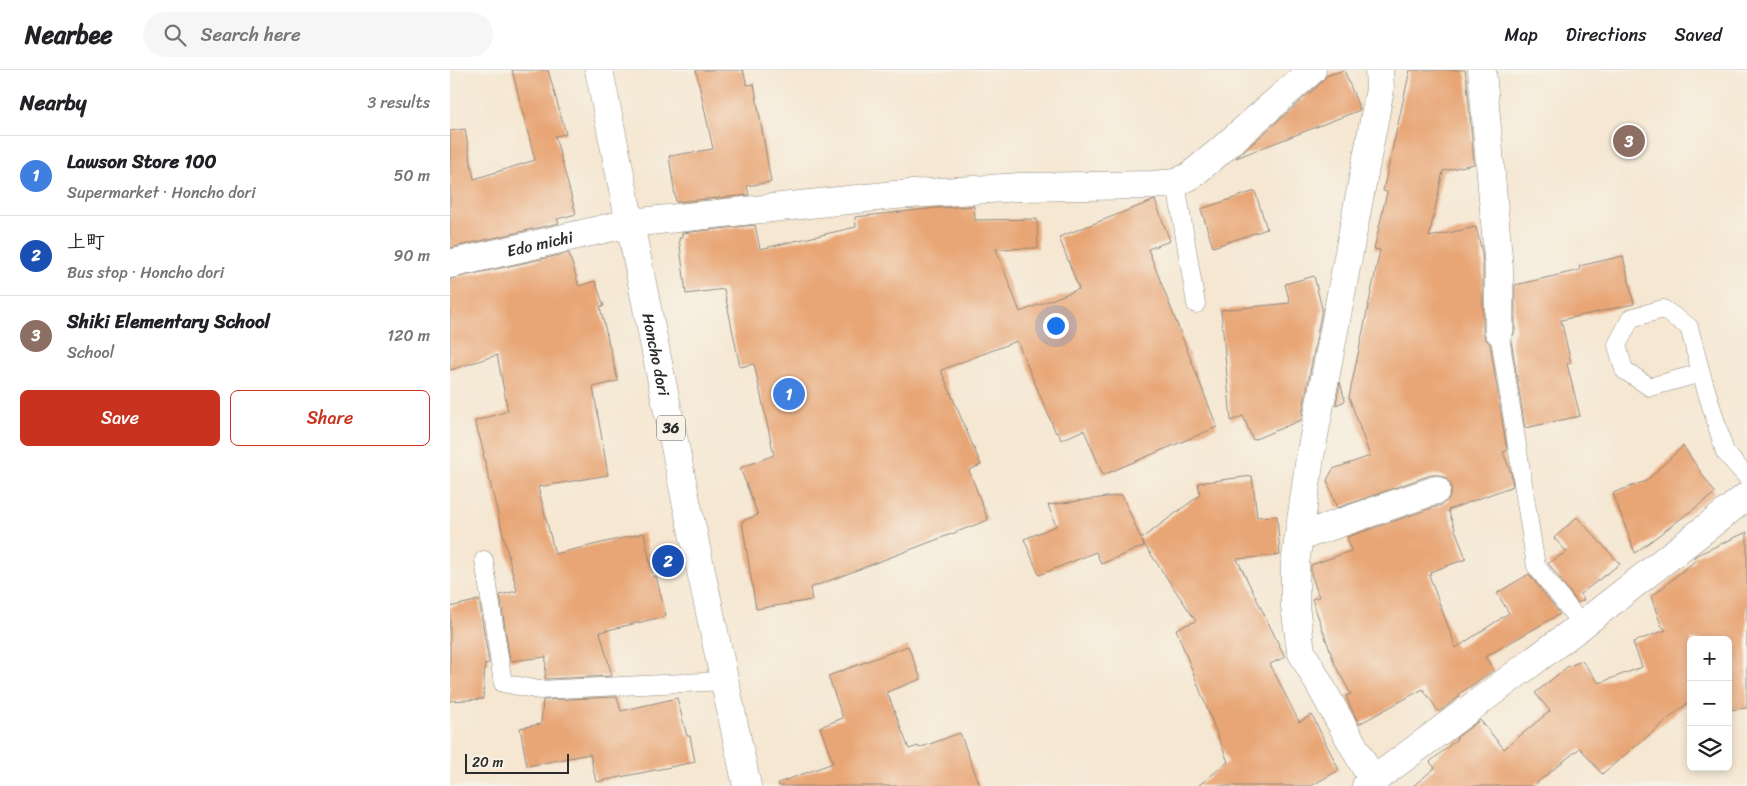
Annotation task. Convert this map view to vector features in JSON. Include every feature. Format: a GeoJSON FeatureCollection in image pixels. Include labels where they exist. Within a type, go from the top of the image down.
{"type":"FeatureCollection","features":[{"type":"Feature","properties":{"kind":"street","name":"Honcho dori"},"geometry":{"type":"LineString","coordinates":[[599,70],[684,496],[747,786]]}},
{"type":"Feature","properties":{"kind":"street"},"geometry":{"type":"LineString","coordinates":[[1176,183],[1190,176],[1312,70]]}},
{"type":"Feature","properties":{"kind":"street"},"geometry":{"type":"LineString","coordinates":[[1379,70],[1380,89],[1310,457],[1295,564],[1295,606],[1301,651],[1379,782],[1747,496]]}},
{"type":"Feature","properties":{"kind":"street"},"geometry":{"type":"LineString","coordinates":[[1482,70],[1499,269],[1499,331]]}},
{"type":"Feature","properties":{"kind":"street","name":"Edo michi"},"geometry":{"type":"LineString","coordinates":[[450,264],[630,223],[895,196],[1020,187],[1176,183]]}},
{"type":"Feature","properties":{"kind":"street"},"geometry":{"type":"LineString","coordinates":[[1299,537],[1436,490]]}},
{"type":"Feature","properties":{"kind":"lane"},"geometry":{"type":"LineString","coordinates":[[1176,183],[1196,304]]}},
{"type":"Feature","properties":{"kind":"lane"},"geometry":{"type":"LineString","coordinates":[[1701,373],[1650,387],[1624,370],[1617,345],[1631,318],[1663,309],[1689,327],[1701,373],[1726,452],[1747,477]]}},
{"type":"Feature","properties":{"kind":"lane"},"geometry":{"type":"LineString","coordinates":[[1499,331],[1536,566],[1582,625]]}},
{"type":"Feature","properties":{"kind":"lane"},"geometry":{"type":"LineString","coordinates":[[484,560],[503,683],[539,690],[725,681]]}},
{"type":"Feature","properties":{"kind":"building"},"geometry":{"type":"Polygon","coordinates":[[[512,70],[548,70],[566,134],[555,136],[576,214],[557,219],[559,223],[450,248],[450,131],[465,129],[474,179],[535,160],[512,70]]]}},
{"type":"Feature","properties":{"kind":"building"},"geometry":{"type":"Polygon","coordinates":[[[696,70],[743,70],[747,85],[754,84],[771,182],[747,186],[749,195],[676,202],[669,156],[713,149],[696,70]]]}},
{"type":"Feature","properties":{"kind":"building"},"geometry":{"type":"Polygon","coordinates":[[[1344,70],[1360,110],[1236,158],[1322,82],[1326,76],[1344,70]]]}},
{"type":"Feature","properties":{"kind":"building"},"geometry":{"type":"Polygon","coordinates":[[[1410,70],[1465,70],[1474,164],[1443,171],[1429,237],[1476,227],[1482,252],[1483,331],[1485,338],[1490,344],[1507,451],[1503,452],[1511,473],[1513,486],[1448,510],[1466,559],[1430,572],[1431,574],[1429,575],[1456,648],[1509,613],[1497,593],[1529,574],[1560,614],[1485,657],[1494,670],[1459,694],[1460,696],[1439,712],[1423,689],[1359,724],[1346,696],[1351,694],[1335,665],[1312,599],[1319,597],[1311,574],[1311,565],[1351,551],[1347,537],[1441,505],[1448,500],[1451,493],[1451,484],[1446,478],[1439,475],[1431,475],[1337,508],[1327,480],[1333,469],[1370,456],[1349,397],[1380,250],[1374,249],[1387,192],[1383,191],[1410,70]]]}},
{"type":"Feature","properties":{"kind":"building"},"geometry":{"type":"Polygon","coordinates":[[[1255,191],[1267,229],[1213,247],[1201,209],[1255,191]]]}},
{"type":"Feature","properties":{"kind":"building"},"geometry":{"type":"Polygon","coordinates":[[[1155,200],[1170,241],[1148,249],[1217,427],[1103,475],[1084,430],[1061,440],[1058,432],[1056,433],[1017,341],[941,370],[981,465],[969,470],[988,520],[810,588],[812,600],[756,609],[742,521],[758,515],[740,468],[774,455],[754,364],[740,367],[724,289],[686,294],[679,238],[682,238],[682,233],[755,225],[760,249],[856,227],[855,217],[937,208],[974,206],[975,220],[1037,219],[1038,248],[996,249],[1020,312],[1079,289],[1059,237],[1155,200]]]}},
{"type":"Feature","properties":{"kind":"building"},"geometry":{"type":"Polygon","coordinates":[[[569,253],[579,286],[595,281],[604,306],[600,307],[618,381],[593,387],[608,475],[538,487],[555,554],[644,533],[653,577],[656,576],[666,616],[600,632],[612,676],[545,679],[546,657],[510,661],[500,595],[517,591],[475,421],[508,411],[497,355],[450,370],[450,279],[569,253]]]}},
{"type":"Feature","properties":{"kind":"building"},"geometry":{"type":"Polygon","coordinates":[[[1623,256],[1634,304],[1561,320],[1571,363],[1567,364],[1580,416],[1525,428],[1511,340],[1515,331],[1515,285],[1580,270],[1579,266],[1623,256]]]}},
{"type":"Feature","properties":{"kind":"building"},"geometry":{"type":"Polygon","coordinates":[[[1314,276],[1322,309],[1301,420],[1253,440],[1243,416],[1231,421],[1221,310],[1290,303],[1285,284],[1314,276]]]}},
{"type":"Feature","properties":{"kind":"building"},"geometry":{"type":"Polygon","coordinates":[[[1340,382],[1345,401],[1336,405],[1340,382]]]}},
{"type":"Feature","properties":{"kind":"building"},"geometry":{"type":"Polygon","coordinates":[[[1683,446],[1715,493],[1635,553],[1613,493],[1646,481],[1683,446]]]}},
{"type":"Feature","properties":{"kind":"building"},"geometry":{"type":"Polygon","coordinates":[[[1252,476],[1257,517],[1277,516],[1280,555],[1237,559],[1285,657],[1270,664],[1299,722],[1312,715],[1339,770],[1311,786],[1198,786],[1228,762],[1176,629],[1196,621],[1142,541],[1144,546],[1101,564],[1096,552],[1039,575],[1024,539],[1056,526],[1048,505],[1122,495],[1141,539],[1200,495],[1198,483],[1252,476]]]}},
{"type":"Feature","properties":{"kind":"building"},"geometry":{"type":"Polygon","coordinates":[[[1577,517],[1620,564],[1580,594],[1584,600],[1578,603],[1548,563],[1567,552],[1554,538],[1577,517]]]}},
{"type":"Feature","properties":{"kind":"building"},"geometry":{"type":"Polygon","coordinates":[[[1747,532],[1747,708],[1732,710],[1732,636],[1687,636],[1687,703],[1602,774],[1580,748],[1533,786],[1413,786],[1435,768],[1430,762],[1456,738],[1480,720],[1504,749],[1550,711],[1535,693],[1567,667],[1582,661],[1599,683],[1642,667],[1633,642],[1666,630],[1661,625],[1651,597],[1696,560],[1694,557],[1747,532]]]}},
{"type":"Feature","properties":{"kind":"building"},"geometry":{"type":"Polygon","coordinates":[[[479,600],[489,663],[485,664],[483,699],[450,701],[450,607],[479,600]]]}},
{"type":"Feature","properties":{"kind":"building"},"geometry":{"type":"Polygon","coordinates":[[[908,646],[921,679],[887,692],[909,749],[918,746],[919,748],[960,733],[980,786],[779,786],[778,783],[833,763],[820,727],[843,718],[828,676],[908,646]]]}},
{"type":"Feature","properties":{"kind":"building"},"geometry":{"type":"Polygon","coordinates":[[[617,697],[621,711],[677,698],[687,736],[690,736],[695,762],[596,782],[590,754],[527,766],[520,728],[541,724],[543,700],[617,697]]]}},
{"type":"Feature","properties":{"kind":"place","name":"Shiki Elementary School"},"geometry":{"type":"Point","coordinates":[1629,141]}},
{"type":"Feature","properties":{"kind":"place","name":"Lawson Store 100"},"geometry":{"type":"Point","coordinates":[789,394]}},
{"type":"Feature","properties":{"kind":"place","name":"上町"},"geometry":{"type":"Point","coordinates":[668,561]}}]}
